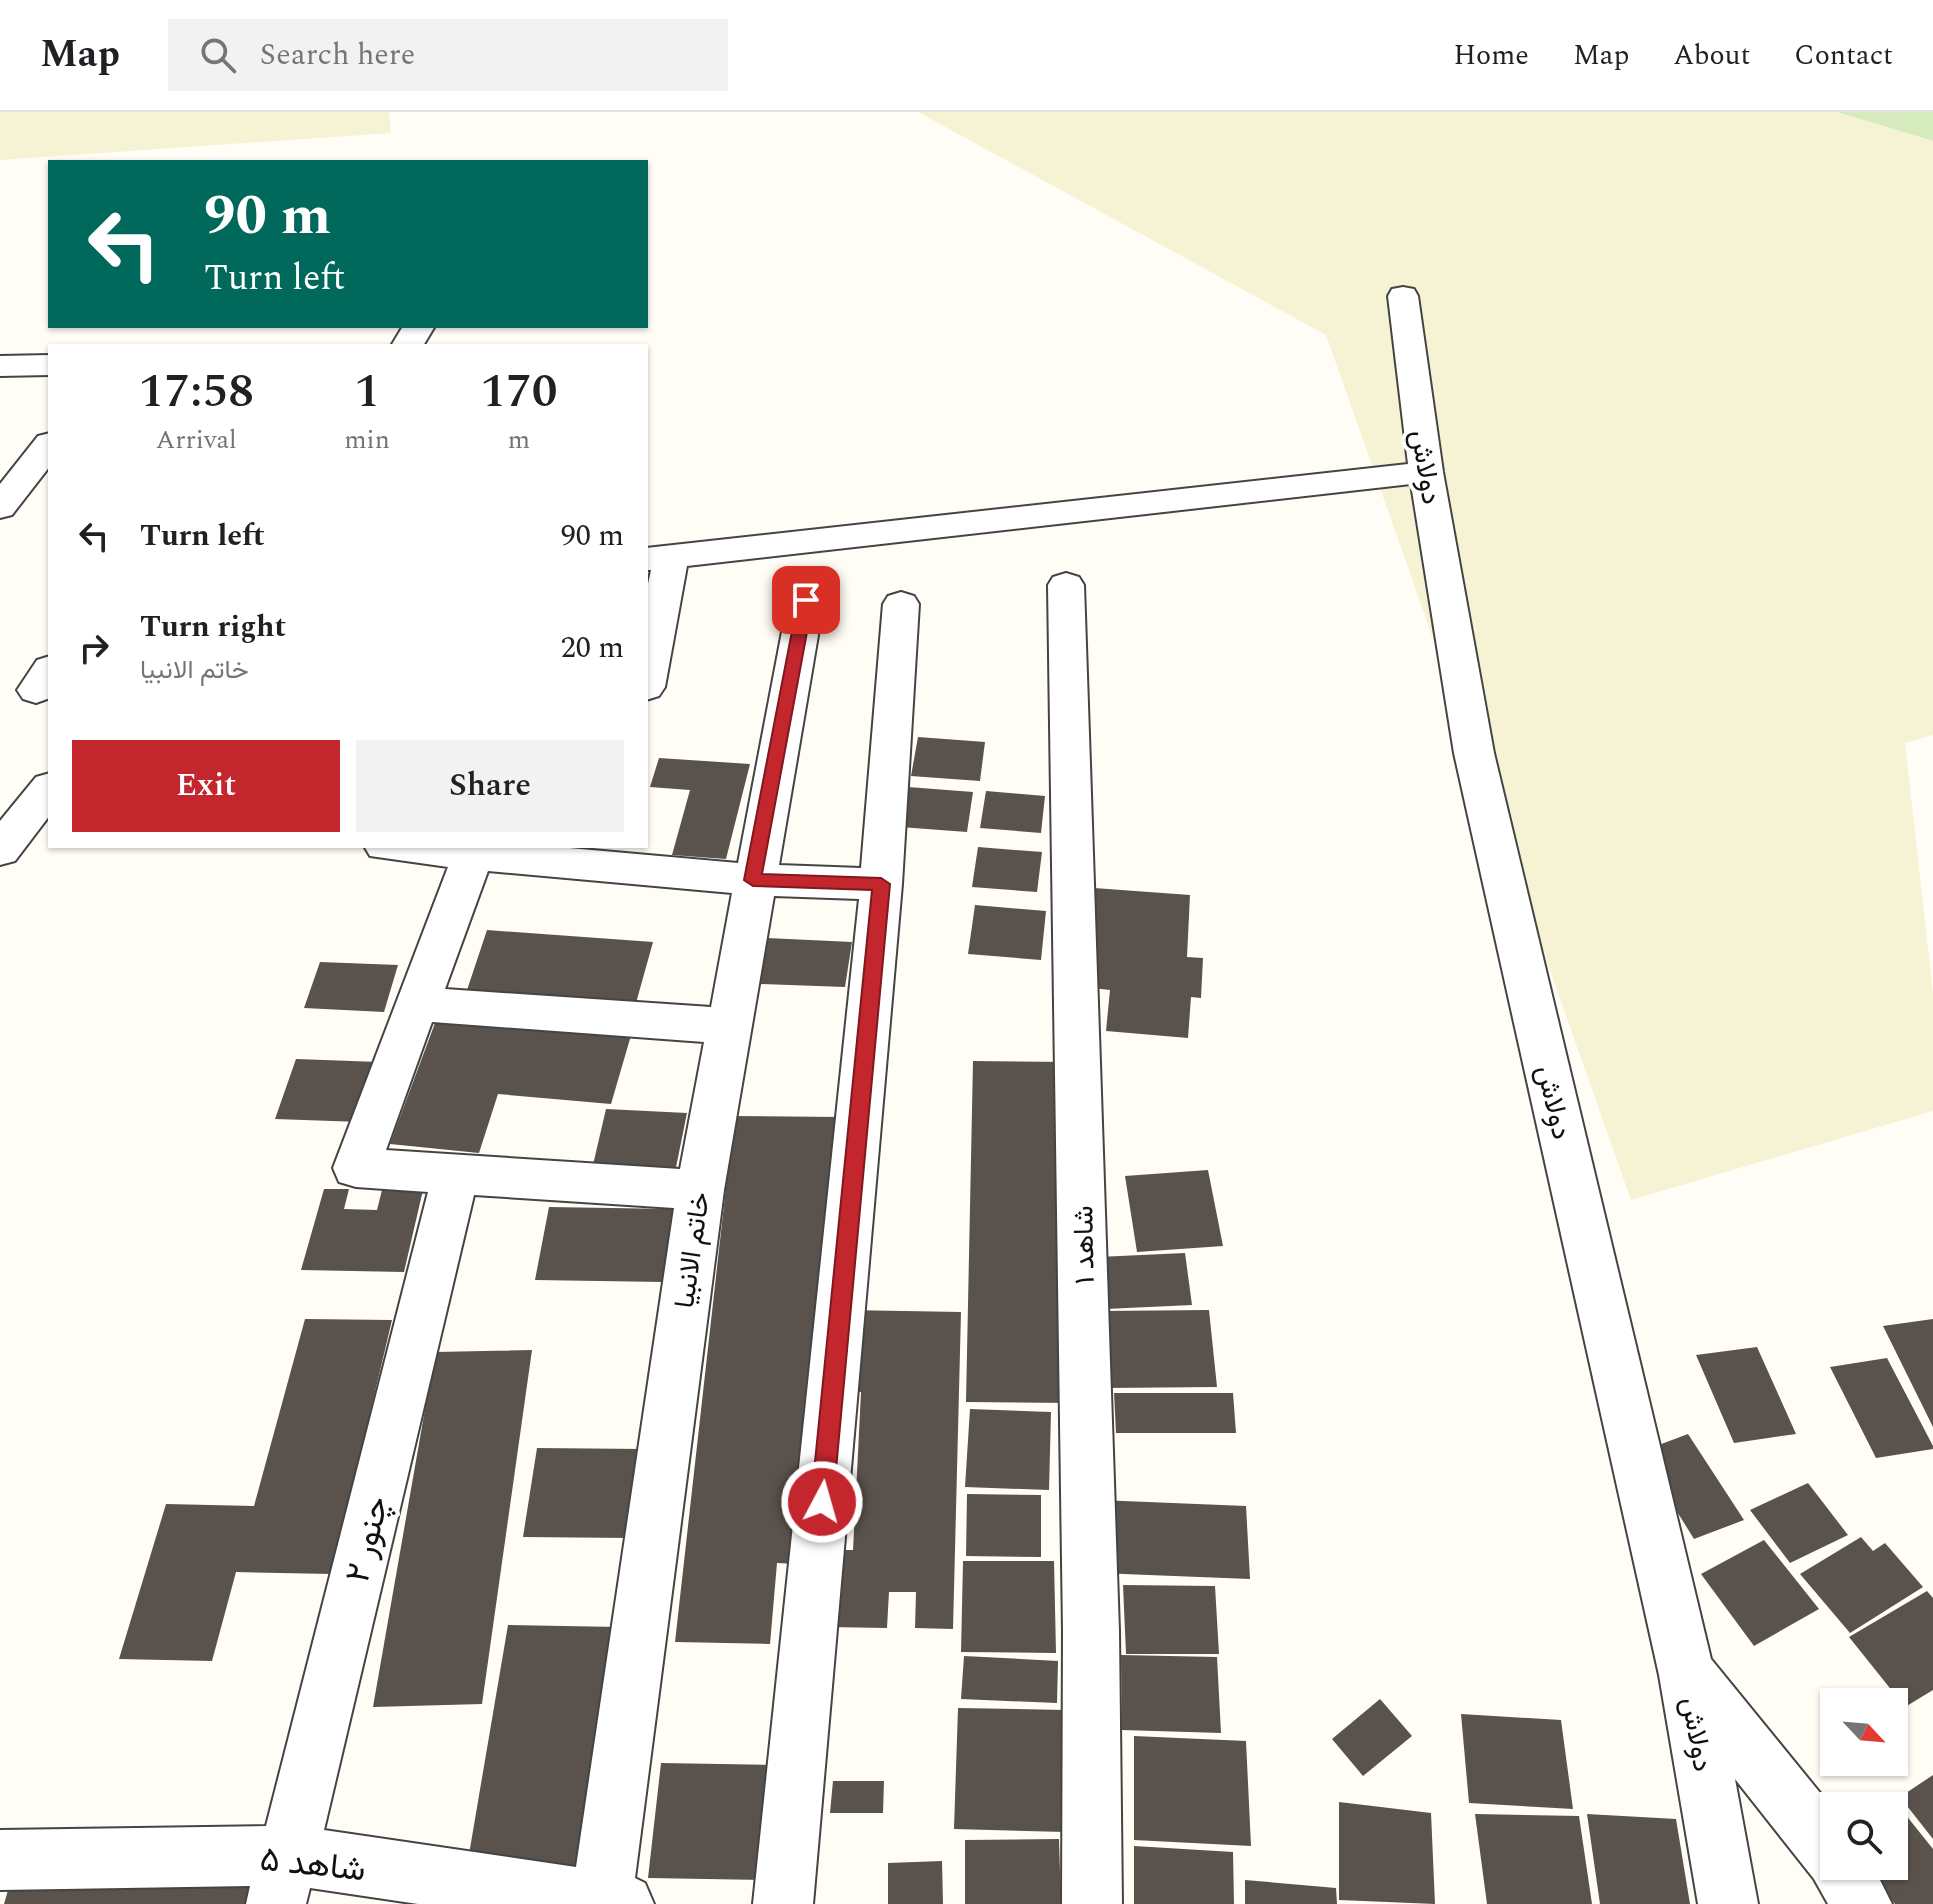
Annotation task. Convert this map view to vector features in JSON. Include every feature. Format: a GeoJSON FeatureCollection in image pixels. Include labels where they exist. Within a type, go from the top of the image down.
{"type":"FeatureCollection","features":[{"type":"Feature","properties":{"kind":"street","name":"دولاش"},"geometry":{"type":"LineString","coordinates":[[1403,296],[1426,472],[1474,753],[1687,1675],[1728,1904]]}},
{"type":"Feature","properties":{"kind":"street"},"geometry":{"type":"LineString","coordinates":[[0,366],[48,365]]}},
{"type":"Feature","properties":{"kind":"street"},"geometry":{"type":"LineString","coordinates":[[0,507],[48,446]]}},
{"type":"Feature","properties":{"kind":"street"},"geometry":{"type":"LineString","coordinates":[[648,667],[659,558],[1426,472]]}},
{"type":"Feature","properties":{"kind":"street","name":"شاهد ۱"},"geometry":{"type":"LineString","coordinates":[[1066,585],[1091,1615],[1092,1904]]}},
{"type":"Feature","properties":{"kind":"street","name":"خاتم الانبیا"},"geometry":{"type":"LineString","coordinates":[[609,1903],[700,1190],[753,880],[806,600]]}},
{"type":"Feature","properties":{"kind":"street"},"geometry":{"type":"LineString","coordinates":[[783,1904],[881,884],[901,604]]}},
{"type":"Feature","properties":{"kind":"street"},"geometry":{"type":"LineString","coordinates":[[0,850],[48,790]]}},
{"type":"Feature","properties":{"kind":"street"},"geometry":{"type":"LineString","coordinates":[[429,848],[613,857],[753,880],[881,884]]}},
{"type":"Feature","properties":{"kind":"street"},"geometry":{"type":"LineString","coordinates":[[474,850],[356,1168],[700,1190]]}},
{"type":"Feature","properties":{"kind":"street"},"geometry":{"type":"LineString","coordinates":[[417,1004],[728,1026]]}},
{"type":"Feature","properties":{"kind":"street","name":"چنور ۲"},"geometry":{"type":"LineString","coordinates":[[282,1880],[456,1173]]}},
{"type":"Feature","properties":{"kind":"street"},"geometry":{"type":"LineString","coordinates":[[1687,1675],[1820,1840]]}},
{"type":"Feature","properties":{"kind":"street","name":"شاهد ۵"},"geometry":{"type":"LineString","coordinates":[[0,1860],[609,1903]]}},
{"type":"Feature","properties":{"kind":"street"},"geometry":{"type":"LineString","coordinates":[[1847,1880],[1862,1904]]}},
{"type":"Feature","properties":{"kind":"shaded area"},"geometry":{"type":"Polygon","coordinates":[[[0,112],[389,112],[391,133],[0,160],[0,112]]]}},
{"type":"Feature","properties":{"kind":"shaded area"},"geometry":{"type":"Polygon","coordinates":[[[918,112],[1837,112],[1933,141],[1933,735],[1905,743],[1933,993],[1933,1111],[1631,1200],[1326,335],[918,112]]]}},
{"type":"Feature","properties":{"kind":"green space"},"geometry":{"type":"Polygon","coordinates":[[[1837,112],[1933,112],[1933,141],[1837,112]]]}},
{"type":"Feature","properties":{"kind":"building"},"geometry":{"type":"Polygon","coordinates":[[[918,737],[985,742],[980,781],[911,776],[918,737]]]}},
{"type":"Feature","properties":{"kind":"building"},"geometry":{"type":"Polygon","coordinates":[[[659,758],[750,764],[726,859],[672,855],[690,790],[650,787],[659,758]]]}},
{"type":"Feature","properties":{"kind":"building"},"geometry":{"type":"Polygon","coordinates":[[[908,787],[973,792],[967,832],[900,827],[908,787]]]}},
{"type":"Feature","properties":{"kind":"building"},"geometry":{"type":"Polygon","coordinates":[[[986,791],[1045,796],[1041,833],[980,828],[986,791]]]}},
{"type":"Feature","properties":{"kind":"building"},"geometry":{"type":"Polygon","coordinates":[[[978,847],[1042,852],[1037,892],[972,887],[978,847]]]}},
{"type":"Feature","properties":{"kind":"building"},"geometry":{"type":"Polygon","coordinates":[[[1094,888],[1190,895],[1187,957],[1203,958],[1201,998],[1191,997],[1188,1038],[1106,1031],[1110,990],[1092,988],[1097,950],[1088,949],[1094,888]]]}},
{"type":"Feature","properties":{"kind":"building"},"geometry":{"type":"Polygon","coordinates":[[[975,905],[1046,911],[1041,960],[968,954],[975,905]]]}},
{"type":"Feature","properties":{"kind":"building"},"geometry":{"type":"Polygon","coordinates":[[[487,930],[653,942],[636,1003],[467,990],[487,930]]]}},
{"type":"Feature","properties":{"kind":"building"},"geometry":{"type":"Polygon","coordinates":[[[767,938],[852,942],[845,987],[759,984],[767,938]]]}},
{"type":"Feature","properties":{"kind":"building"},"geometry":{"type":"Polygon","coordinates":[[[320,962],[398,965],[384,1012],[304,1008],[320,962]]]}},
{"type":"Feature","properties":{"kind":"building"},"geometry":{"type":"Polygon","coordinates":[[[438,1015],[632,1032],[611,1104],[498,1094],[479,1153],[390,1144],[438,1015]]]}},
{"type":"Feature","properties":{"kind":"building"},"geometry":{"type":"Polygon","coordinates":[[[296,1059],[379,1062],[361,1122],[275,1119],[296,1059]]]}},
{"type":"Feature","properties":{"kind":"building"},"geometry":{"type":"Polygon","coordinates":[[[973,1061],[1067,1062],[1072,1403],[966,1402],[973,1061]]]}},
{"type":"Feature","properties":{"kind":"building"},"geometry":{"type":"Polygon","coordinates":[[[606,1109],[687,1113],[672,1187],[589,1182],[606,1109]]]}},
{"type":"Feature","properties":{"kind":"building"},"geometry":{"type":"Polygon","coordinates":[[[734,1116],[840,1117],[825,1314],[814,1314],[796,1564],[777,1563],[770,1644],[675,1642],[734,1116]]]}},
{"type":"Feature","properties":{"kind":"building"},"geometry":{"type":"Polygon","coordinates":[[[1208,1170],[1223,1246],[1137,1252],[1125,1176],[1208,1170]]]}},
{"type":"Feature","properties":{"kind":"building"},"geometry":{"type":"Polygon","coordinates":[[[324,1189],[349,1189],[344,1209],[377,1210],[382,1190],[423,1190],[404,1272],[301,1270],[324,1189]]]}},
{"type":"Feature","properties":{"kind":"building"},"geometry":{"type":"Polygon","coordinates":[[[549,1207],[673,1209],[663,1282],[535,1280],[549,1207]]]}},
{"type":"Feature","properties":{"kind":"building"},"geometry":{"type":"Polygon","coordinates":[[[1185,1253],[1192,1305],[1105,1309],[1098,1257],[1185,1253]]]}},
{"type":"Feature","properties":{"kind":"building"},"geometry":{"type":"Polygon","coordinates":[[[845,1310],[961,1312],[953,1629],[915,1628],[916,1592],[889,1592],[887,1628],[827,1627],[833,1550],[853,1550],[861,1392],[840,1392],[845,1310]]]}},
{"type":"Feature","properties":{"kind":"building"},"geometry":{"type":"Polygon","coordinates":[[[1209,1310],[1217,1387],[1107,1388],[1102,1311],[1209,1310]]]}},
{"type":"Feature","properties":{"kind":"building"},"geometry":{"type":"Polygon","coordinates":[[[305,1319],[392,1320],[332,1574],[236,1572],[212,1661],[119,1659],[166,1504],[254,1506],[305,1319]]]}},
{"type":"Feature","properties":{"kind":"building"},"geometry":{"type":"Polygon","coordinates":[[[1933,1319],[1933,1427],[1883,1326],[1933,1319]]]}},
{"type":"Feature","properties":{"kind":"building"},"geometry":{"type":"Polygon","coordinates":[[[1757,1347],[1796,1434],[1734,1443],[1696,1355],[1757,1347]]]}},
{"type":"Feature","properties":{"kind":"building"},"geometry":{"type":"Polygon","coordinates":[[[532,1350],[482,1704],[373,1707],[435,1352],[532,1350]]]}},
{"type":"Feature","properties":{"kind":"building"},"geometry":{"type":"Polygon","coordinates":[[[1887,1358],[1933,1449],[1876,1458],[1830,1367],[1887,1358]]]}},
{"type":"Feature","properties":{"kind":"building"},"geometry":{"type":"Polygon","coordinates":[[[1114,1393],[1233,1393],[1236,1433],[1116,1433],[1114,1393]]]}},
{"type":"Feature","properties":{"kind":"building"},"geometry":{"type":"Polygon","coordinates":[[[970,1409],[1051,1412],[1049,1490],[965,1487],[970,1409]]]}},
{"type":"Feature","properties":{"kind":"building"},"geometry":{"type":"Polygon","coordinates":[[[1688,1434],[1744,1520],[1694,1539],[1640,1452],[1688,1434]]]}},
{"type":"Feature","properties":{"kind":"building"},"geometry":{"type":"Polygon","coordinates":[[[537,1448],[643,1449],[631,1538],[523,1537],[537,1448]]]}},
{"type":"Feature","properties":{"kind":"building"},"geometry":{"type":"Polygon","coordinates":[[[1808,1483],[1848,1535],[1790,1563],[1750,1510],[1808,1483]]]}},
{"type":"Feature","properties":{"kind":"building"},"geometry":{"type":"Polygon","coordinates":[[[967,1494],[1041,1495],[1041,1557],[966,1556],[967,1494]]]}},
{"type":"Feature","properties":{"kind":"building"},"geometry":{"type":"Polygon","coordinates":[[[1098,1500],[1246,1506],[1250,1579],[1098,1573],[1098,1500]]]}},
{"type":"Feature","properties":{"kind":"building"},"geometry":{"type":"Polygon","coordinates":[[[1861,1537],[1873,1551],[1885,1543],[1923,1587],[1850,1633],[1800,1574],[1861,1537]]]}},
{"type":"Feature","properties":{"kind":"building"},"geometry":{"type":"Polygon","coordinates":[[[1764,1540],[1819,1609],[1754,1646],[1701,1574],[1764,1540]]]}},
{"type":"Feature","properties":{"kind":"building"},"geometry":{"type":"Polygon","coordinates":[[[963,1561],[1054,1561],[1056,1653],[961,1652],[963,1561]]]}},
{"type":"Feature","properties":{"kind":"building"},"geometry":{"type":"Polygon","coordinates":[[[1123,1585],[1215,1586],[1219,1654],[1126,1654],[1123,1585]]]}},
{"type":"Feature","properties":{"kind":"building"},"geometry":{"type":"Polygon","coordinates":[[[1927,1591],[1933,1598],[1933,1690],[1908,1705],[1908,1688],[1890,1688],[1849,1637],[1927,1591]]]}},
{"type":"Feature","properties":{"kind":"building"},"geometry":{"type":"Polygon","coordinates":[[[508,1625],[619,1627],[588,1873],[466,1872],[508,1625]]]}},
{"type":"Feature","properties":{"kind":"building"},"geometry":{"type":"Polygon","coordinates":[[[1121,1655],[1217,1657],[1221,1733],[1122,1730],[1121,1655]]]}},
{"type":"Feature","properties":{"kind":"building"},"geometry":{"type":"Polygon","coordinates":[[[964,1656],[1058,1661],[1057,1703],[961,1699],[964,1656]]]}},
{"type":"Feature","properties":{"kind":"building"},"geometry":{"type":"Polygon","coordinates":[[[1380,1699],[1412,1736],[1363,1776],[1332,1739],[1380,1699]]]}},
{"type":"Feature","properties":{"kind":"building"},"geometry":{"type":"Polygon","coordinates":[[[958,1708],[1065,1710],[1065,1832],[954,1829],[958,1708]]]}},
{"type":"Feature","properties":{"kind":"building"},"geometry":{"type":"Polygon","coordinates":[[[1461,1714],[1561,1720],[1573,1809],[1469,1803],[1461,1714]]]}},
{"type":"Feature","properties":{"kind":"building"},"geometry":{"type":"Polygon","coordinates":[[[1134,1736],[1246,1741],[1251,1846],[1134,1840],[1134,1736]]]}},
{"type":"Feature","properties":{"kind":"building"},"geometry":{"type":"Polygon","coordinates":[[[661,1763],[776,1765],[767,1880],[648,1878],[661,1763]]]}},
{"type":"Feature","properties":{"kind":"building"},"geometry":{"type":"Polygon","coordinates":[[[1933,1775],[1933,1839],[1908,1807],[1908,1792],[1933,1775]]]}},
{"type":"Feature","properties":{"kind":"building"},"geometry":{"type":"Polygon","coordinates":[[[833,1781],[884,1781],[883,1813],[830,1813],[833,1781]]]}},
{"type":"Feature","properties":{"kind":"building"},"geometry":{"type":"Polygon","coordinates":[[[1339,1802],[1431,1813],[1435,1904],[1339,1900],[1339,1802]]]}},
{"type":"Feature","properties":{"kind":"building"},"geometry":{"type":"Polygon","coordinates":[[[1475,1814],[1579,1816],[1592,1904],[1487,1904],[1475,1814]]]}},
{"type":"Feature","properties":{"kind":"building"},"geometry":{"type":"Polygon","coordinates":[[[1587,1814],[1676,1819],[1690,1904],[1600,1904],[1587,1814]]]}},
{"type":"Feature","properties":{"kind":"building"},"geometry":{"type":"Polygon","coordinates":[[[1908,1818],[1933,1849],[1933,1904],[1895,1904],[1876,1880],[1908,1880],[1908,1818]]]}},
{"type":"Feature","properties":{"kind":"building"},"geometry":{"type":"Polygon","coordinates":[[[1059,1839],[1061,1904],[965,1904],[965,1840],[1059,1839]]]}},
{"type":"Feature","properties":{"kind":"building"},"geometry":{"type":"Polygon","coordinates":[[[1134,1846],[1233,1852],[1234,1904],[1134,1904],[1134,1846]]]}},
{"type":"Feature","properties":{"kind":"building"},"geometry":{"type":"Polygon","coordinates":[[[942,1861],[943,1904],[888,1904],[888,1863],[942,1861]]]}},
{"type":"Feature","properties":{"kind":"building"},"geometry":{"type":"Polygon","coordinates":[[[11,1880],[267,1881],[262,1904],[4,1904],[11,1880]]]}},
{"type":"Feature","properties":{"kind":"building"},"geometry":{"type":"Polygon","coordinates":[[[1245,1880],[1336,1888],[1337,1904],[1245,1904],[1245,1880]]]}},
{"type":"Feature","properties":{"kind":"route"},"geometry":{"type":"LineString","coordinates":[[806,600],[753,880],[881,884],[822,1502]]}}]}
